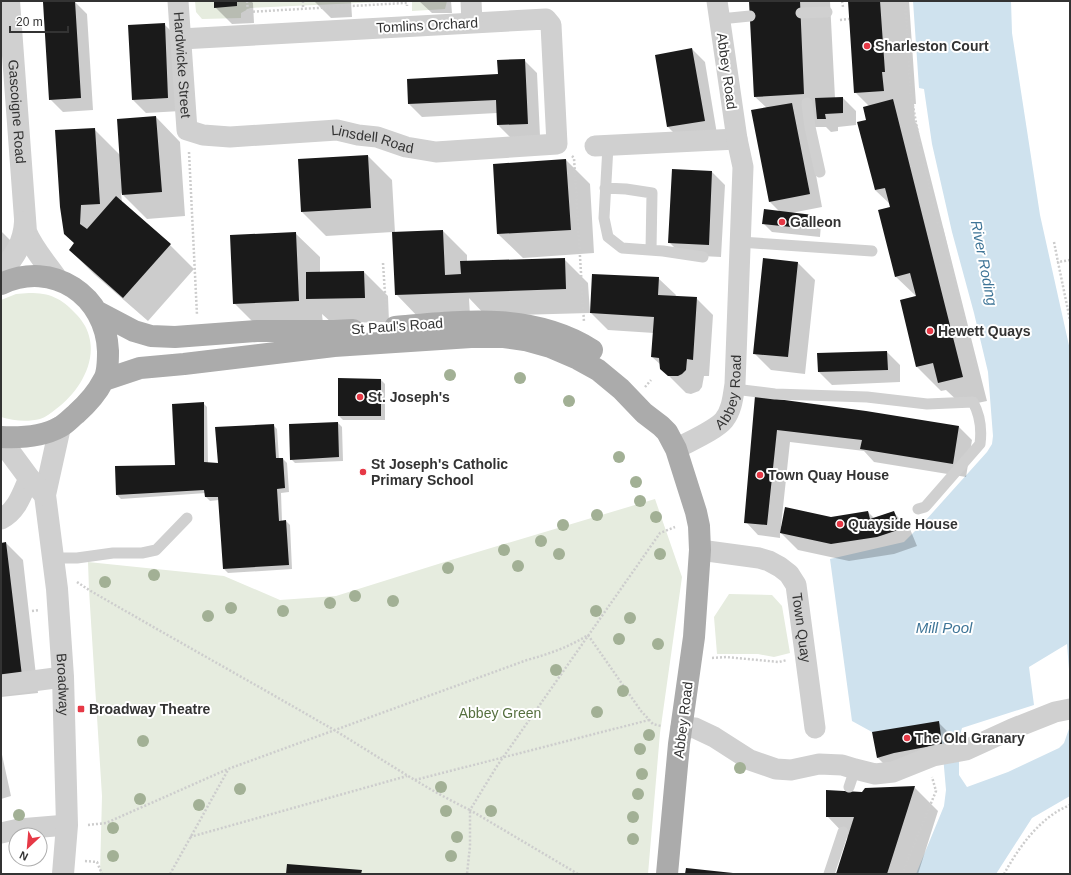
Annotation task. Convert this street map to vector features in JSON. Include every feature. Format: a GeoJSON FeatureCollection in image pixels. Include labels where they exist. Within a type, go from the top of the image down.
{"type":"FeatureCollection","features":[{"type":"Feature","properties":{"kind":"main road","name":"St Paul's Road"},"geometry":{"type":"LineString","coordinates":[[1,284],[8,280],[28,276],[57,279],[73,287],[86,298],[96,311],[103,325],[107,338],[108,356],[104,380],[83,408],[60,427],[29,437],[1,438]]}},
{"type":"Feature","properties":{"kind":"main road","name":"St Paul's Road"},"geometry":{"type":"LineString","coordinates":[[96,311],[134,331],[151,336],[175,337],[257,331],[334,331],[470,321],[528,325],[557,333],[586,346],[606,359],[630,378],[655,403],[661,426]]}},
{"type":"Feature","properties":{"kind":"main road","name":"St Paul's Road"},"geometry":{"type":"LineString","coordinates":[[104,380],[140,368],[334,346],[470,337],[504,337],[525,340],[550,347],[578,359],[598,370],[621,389],[644,414],[667,432],[676,449]]}},
{"type":"Feature","properties":{"kind":"main road","name":"Abbey Road"},"geometry":{"type":"LineString","coordinates":[[667,874],[673,727],[694,637],[700,550],[699,526],[696,512],[676,449]]}},
{"type":"Feature","properties":{"kind":"street","name":"Gascoigne Road"},"geometry":{"type":"LineString","coordinates":[[9,1],[26,232],[30,242],[57,279]]}},
{"type":"Feature","properties":{"kind":"street","name":"Hardwicke Street"},"geometry":{"type":"LineString","coordinates":[[178,1],[187,130]]}},
{"type":"Feature","properties":{"kind":"street"},"geometry":{"type":"LineString","coordinates":[[471,1],[472,22]]}},
{"type":"Feature","properties":{"kind":"street","name":"Abbey Road"},"geometry":{"type":"LineString","coordinates":[[676,449],[712,429],[724,420],[732,405],[734,389],[743,167],[737,139],[719,10]]}},
{"type":"Feature","properties":{"kind":"street","name":"Tomlins Orchard"},"geometry":{"type":"LineString","coordinates":[[181,39],[546,19],[551,25],[557,144]]}},
{"type":"Feature","properties":{"kind":"street","name":"Linsdell Road"},"geometry":{"type":"LineString","coordinates":[[187,130],[203,135],[230,137],[337,130],[358,135],[377,137],[406,147],[436,152],[557,144]]}},
{"type":"Feature","properties":{"kind":"street"},"geometry":{"type":"LineString","coordinates":[[601,146],[737,139]]}},
{"type":"Feature","properties":{"kind":"street","name":"Gascoigne Road"},"geometry":{"type":"LineString","coordinates":[[1,273],[17,252],[22,242],[25,231],[25,222]]}},
{"type":"Feature","properties":{"kind":"street","name":"Broadway"},"geometry":{"type":"LineString","coordinates":[[60,427],[45,495],[59,609],[63,677],[77,825],[63,874]]}},
{"type":"Feature","properties":{"kind":"street"},"geometry":{"type":"LineString","coordinates":[[1,438],[29,478],[45,495]]}},
{"type":"Feature","properties":{"kind":"street"},"geometry":{"type":"LineString","coordinates":[[1,519],[9,515],[15,508],[29,478]]}},
{"type":"Feature","properties":{"kind":"street","name":"Town Quay"},"geometry":{"type":"LineString","coordinates":[[700,550],[759,558],[780,566],[789,574],[796,585],[815,728]]}},
{"type":"Feature","properties":{"kind":"street"},"geometry":{"type":"LineString","coordinates":[[1,685],[63,677]]}},
{"type":"Feature","properties":{"kind":"street"},"geometry":{"type":"LineString","coordinates":[[673,727],[695,728],[714,737],[750,760],[776,769],[791,770],[819,764],[849,774],[875,774],[893,772],[930,757],[966,750],[1012,729],[1055,712],[1068,709]]}},
{"type":"Feature","properties":{"kind":"street"},"geometry":{"type":"LineString","coordinates":[[1,833],[19,829],[77,825]]}},
{"type":"Feature","properties":{"kind":"lane"},"geometry":{"type":"LineString","coordinates":[[719,10],[750,16]]}},
{"type":"Feature","properties":{"kind":"lane"},"geometry":{"type":"LineString","coordinates":[[801,13],[827,12]]}},
{"type":"Feature","properties":{"kind":"lane"},"geometry":{"type":"LineString","coordinates":[[807,103],[810,127],[820,172]]}},
{"type":"Feature","properties":{"kind":"lane"},"geometry":{"type":"LineString","coordinates":[[601,146],[605,188],[604,218],[608,236],[622,248],[651,250],[703,257]]}},
{"type":"Feature","properties":{"kind":"lane"},"geometry":{"type":"LineString","coordinates":[[605,188],[626,189],[652,193],[651,250]]}},
{"type":"Feature","properties":{"kind":"lane"},"geometry":{"type":"LineString","coordinates":[[740,242],[872,251]]}},
{"type":"Feature","properties":{"kind":"lane"},"geometry":{"type":"LineString","coordinates":[[734,389],[774,394],[867,397],[928,404],[972,402],[978,412],[981,434],[980,444],[925,507],[918,509]]}},
{"type":"Feature","properties":{"kind":"lane"},"geometry":{"type":"LineString","coordinates":[[53,558],[77,558],[113,553],[142,553],[156,550],[187,518]]}},
{"type":"Feature","properties":{"kind":"lane"},"geometry":{"type":"LineString","coordinates":[[829,874],[843,832]]}},
{"type":"Feature","properties":{"kind":"path"},"geometry":{"type":"LineString","coordinates":[[303,1],[303,9]]}},
{"type":"Feature","properties":{"kind":"path"},"geometry":{"type":"LineString","coordinates":[[905,1],[910,88],[919,140],[938,223],[942,229],[946,243],[977,371]]}},
{"type":"Feature","properties":{"kind":"path"},"geometry":{"type":"LineString","coordinates":[[187,130],[198,302],[197,318]]}},
{"type":"Feature","properties":{"kind":"path"},"geometry":{"type":"LineString","coordinates":[[557,144],[574,158],[584,328]]}},
{"type":"Feature","properties":{"kind":"path"},"geometry":{"type":"LineString","coordinates":[[1054,242],[1070,320]]}},
{"type":"Feature","properties":{"kind":"path"},"geometry":{"type":"LineString","coordinates":[[1058,262],[1070,260]]}},
{"type":"Feature","properties":{"kind":"path"},"geometry":{"type":"LineString","coordinates":[[383,263],[386,310]]}},
{"type":"Feature","properties":{"kind":"path"},"geometry":{"type":"LineString","coordinates":[[645,387],[652,380]]}},
{"type":"Feature","properties":{"kind":"path"},"geometry":{"type":"LineString","coordinates":[[467,874],[470,846],[470,810],[503,758],[660,533],[675,527]]}},
{"type":"Feature","properties":{"kind":"path"},"geometry":{"type":"LineString","coordinates":[[72,579],[334,730],[444,798],[470,810],[578,874]]}},
{"type":"Feature","properties":{"kind":"path"},"geometry":{"type":"LineString","coordinates":[[588,635],[641,711],[649,720],[653,724],[673,727]]}},
{"type":"Feature","properties":{"kind":"path"},"geometry":{"type":"LineString","coordinates":[[77,825],[106,823],[228,769],[527,660],[560,650],[574,644],[588,635]]}},
{"type":"Feature","properties":{"kind":"path"},"geometry":{"type":"LineString","coordinates":[[706,659],[726,657],[779,662],[790,660]]}},
{"type":"Feature","properties":{"kind":"path"},"geometry":{"type":"LineString","coordinates":[[415,780],[649,720]]}},
{"type":"Feature","properties":{"kind":"path"},"geometry":{"type":"LineString","coordinates":[[902,874],[936,791],[930,757]]}},
{"type":"Feature","properties":{"kind":"path"},"geometry":{"type":"LineString","coordinates":[[170,874],[228,769]]}},
{"type":"Feature","properties":{"kind":"path"},"geometry":{"type":"LineString","coordinates":[[190,837],[407,776]]}},
{"type":"Feature","properties":{"kind":"path"},"geometry":{"type":"LineString","coordinates":[[1004,874],[1035,829],[1063,808],[1070,805]]}},
{"type":"Feature","properties":{"kind":"path"},"geometry":{"type":"LineString","coordinates":[[85,861],[97,862],[102,874]]}},
{"type":"Feature","properties":{"kind":"green space"},"geometry":{"type":"Polygon","coordinates":[[[195,1],[403,1],[250,8],[241,13],[241,18],[202,19],[196,12],[195,1]]]}},
{"type":"Feature","properties":{"kind":"green space"},"geometry":{"type":"Polygon","coordinates":[[[412,1],[447,1],[445,9],[412,11],[412,1]]]}},
{"type":"Feature","properties":{"kind":"green space"},"geometry":{"type":"Polygon","coordinates":[[[29,293],[55,297],[70,308],[84,323],[91,347],[88,367],[78,387],[64,403],[42,418],[31,421],[20,421],[1,417],[1,300],[16,294],[29,293]]]}},
{"type":"Feature","properties":{"kind":"green space","name":"Abbey Green"},"geometry":{"type":"Polygon","coordinates":[[[655,499],[682,577],[660,733],[648,874],[100,874],[102,796],[88,562],[224,576],[280,600],[336,596],[655,499]]]}},
{"type":"Feature","properties":{"kind":"green space"},"geometry":{"type":"Polygon","coordinates":[[[729,594],[772,595],[782,606],[790,653],[774,657],[758,654],[717,654],[714,617],[729,594]]]}},
{"type":"Feature","properties":{"kind":"water"},"geometry":{"type":"Polygon","coordinates":[[[913,1],[1011,1],[1012,33],[1040,215],[1070,350],[1070,682],[1067,644],[1029,667],[1034,705],[962,728],[959,739],[959,775],[967,787],[1008,772],[1059,748],[1064,743],[1070,726],[1070,796],[1032,818],[996,874],[916,874],[944,806],[946,790],[942,744],[872,732],[852,721],[830,559],[904,542],[925,521],[987,452],[992,444],[993,436],[988,372],[952,232],[932,144],[924,89],[919,88],[913,1]]]}},
{"type":"Feature","properties":{"kind":"building"},"geometry":{"type":"Polygon","coordinates":[[[75,1],[81,98],[49,100],[43,2],[75,1]]]}},
{"type":"Feature","properties":{"kind":"building"},"geometry":{"type":"Polygon","coordinates":[[[214,1],[237,1],[237,6],[214,8],[214,1]]]}},
{"type":"Feature","properties":{"kind":"building"},"geometry":{"type":"Polygon","coordinates":[[[749,1],[800,1],[804,94],[754,97],[749,1]]]}},
{"type":"Feature","properties":{"kind":"building","name":"Sharleston Court"},"geometry":{"type":"Polygon","coordinates":[[[848,1],[880,1],[885,72],[882,72],[884,91],[854,93],[848,1]]]}},
{"type":"Feature","properties":{"kind":"building"},"geometry":{"type":"Polygon","coordinates":[[[165,23],[168,98],[132,100],[128,25],[165,23]]]}},
{"type":"Feature","properties":{"kind":"building"},"geometry":{"type":"Polygon","coordinates":[[[692,48],[705,121],[667,127],[655,55],[692,48]]]}},
{"type":"Feature","properties":{"kind":"building"},"geometry":{"type":"Polygon","coordinates":[[[525,59],[528,124],[497,125],[496,100],[408,104],[407,79],[498,74],[497,60],[525,59]]]}},
{"type":"Feature","properties":{"kind":"building"},"geometry":{"type":"Polygon","coordinates":[[[843,97],[843,113],[825,114],[826,119],[817,119],[815,98],[843,97]]]}},
{"type":"Feature","properties":{"kind":"building"},"geometry":{"type":"Polygon","coordinates":[[[893,99],[963,377],[938,383],[933,363],[916,367],[900,300],[916,296],[910,273],[895,277],[878,210],[890,207],[885,188],[875,190],[857,122],[866,120],[863,107],[893,99]]]}},
{"type":"Feature","properties":{"kind":"building"},"geometry":{"type":"Polygon","coordinates":[[[792,103],[810,194],[769,202],[751,110],[792,103]]]}},
{"type":"Feature","properties":{"kind":"building"},"geometry":{"type":"Polygon","coordinates":[[[156,116],[162,192],[122,195],[117,119],[156,116]]]}},
{"type":"Feature","properties":{"kind":"building"},"geometry":{"type":"Polygon","coordinates":[[[95,128],[100,204],[81,205],[80,224],[87,229],[116,196],[171,244],[123,298],[69,250],[74,243],[64,234],[60,207],[55,130],[95,128]]]}},
{"type":"Feature","properties":{"kind":"building"},"geometry":{"type":"Polygon","coordinates":[[[368,155],[371,208],[301,212],[298,159],[368,155]]]}},
{"type":"Feature","properties":{"kind":"building"},"geometry":{"type":"Polygon","coordinates":[[[566,159],[571,230],[497,234],[493,164],[566,159]]]}},
{"type":"Feature","properties":{"kind":"building"},"geometry":{"type":"Polygon","coordinates":[[[672,169],[712,171],[709,245],[668,243],[672,169]]]}},
{"type":"Feature","properties":{"kind":"building"},"geometry":{"type":"Polygon","coordinates":[[[764,209],[813,215],[811,229],[762,224],[764,209]]]}},
{"type":"Feature","properties":{"kind":"building"},"geometry":{"type":"Polygon","coordinates":[[[443,230],[445,275],[461,274],[460,261],[565,258],[566,289],[395,295],[392,232],[443,230]]]}},
{"type":"Feature","properties":{"kind":"building"},"geometry":{"type":"Polygon","coordinates":[[[296,232],[299,301],[233,304],[230,235],[296,232]]]}},
{"type":"Feature","properties":{"kind":"building"},"geometry":{"type":"Polygon","coordinates":[[[763,258],[798,262],[788,357],[753,354],[763,258]]]}},
{"type":"Feature","properties":{"kind":"building"},"geometry":{"type":"Polygon","coordinates":[[[364,271],[365,298],[306,299],[306,272],[364,271]]]}},
{"type":"Feature","properties":{"kind":"building"},"geometry":{"type":"Polygon","coordinates":[[[592,274],[659,277],[658,295],[697,297],[693,360],[687,359],[686,370],[682,374],[678,376],[668,376],[660,369],[659,358],[651,357],[654,317],[590,313],[592,274]]]}},
{"type":"Feature","properties":{"kind":"building"},"geometry":{"type":"Polygon","coordinates":[[[887,351],[888,370],[818,372],[817,353],[887,351]]]}},
{"type":"Feature","properties":{"kind":"building","name":"St. Joseph's"},"geometry":{"type":"Polygon","coordinates":[[[338,378],[381,379],[381,416],[338,416],[338,378]]]}},
{"type":"Feature","properties":{"kind":"building","name":"Town Quay House"},"geometry":{"type":"Polygon","coordinates":[[[755,396],[866,411],[959,426],[953,464],[860,449],[862,440],[777,430],[767,525],[744,523],[755,396]]]}},
{"type":"Feature","properties":{"kind":"building"},"geometry":{"type":"Polygon","coordinates":[[[204,402],[204,462],[218,463],[215,427],[274,424],[276,458],[283,458],[285,488],[277,489],[279,521],[286,520],[289,565],[223,569],[218,497],[205,497],[204,490],[116,495],[115,466],[175,465],[172,404],[204,402]]]}},
{"type":"Feature","properties":{"kind":"building"},"geometry":{"type":"Polygon","coordinates":[[[338,422],[339,457],[290,460],[289,424],[338,422]]]}},
{"type":"Feature","properties":{"kind":"building","name":"Quayside House"},"geometry":{"type":"Polygon","coordinates":[[[785,507],[831,517],[868,511],[870,519],[894,511],[901,529],[877,537],[831,544],[780,533],[785,507]]]}},
{"type":"Feature","properties":{"kind":"building"},"geometry":{"type":"Polygon","coordinates":[[[6,542],[22,676],[1,679],[1,543],[6,542]]]}},
{"type":"Feature","properties":{"kind":"building","name":"The Old Granary"},"geometry":{"type":"Polygon","coordinates":[[[939,721],[942,744],[894,753],[877,758],[872,732],[939,721]]]}},
{"type":"Feature","properties":{"kind":"building"},"geometry":{"type":"Polygon","coordinates":[[[915,786],[887,874],[836,874],[854,817],[826,817],[826,790],[862,792],[865,788],[915,786]]]}},
{"type":"Feature","properties":{"kind":"building"},"geometry":{"type":"Polygon","coordinates":[[[287,864],[362,870],[361,874],[286,874],[287,864]]]}},
{"type":"Feature","properties":{"kind":"building"},"geometry":{"type":"Polygon","coordinates":[[[686,868],[733,873],[733,874],[685,874],[686,868]]]}},
{"type":"Feature","properties":{"kind":"place","name":"Sharleston Court"},"geometry":{"type":"Point","coordinates":[867,46]}},
{"type":"Feature","properties":{"kind":"place","name":"Galleon"},"geometry":{"type":"Point","coordinates":[782,222]}},
{"type":"Feature","properties":{"kind":"place","name":"Hewett Quays"},"geometry":{"type":"Point","coordinates":[930,331]}},
{"type":"Feature","properties":{"kind":"place","name":"St. Joseph's"},"geometry":{"type":"Point","coordinates":[360,397]}},
{"type":"Feature","properties":{"kind":"place","name":"St Joseph's Catholic Primary School"},"geometry":{"type":"Point","coordinates":[363,472]}},
{"type":"Feature","properties":{"kind":"place","name":"Town Quay House"},"geometry":{"type":"Point","coordinates":[760,475]}},
{"type":"Feature","properties":{"kind":"place","name":"Quayside House"},"geometry":{"type":"Point","coordinates":[840,524]}},
{"type":"Feature","properties":{"kind":"place","name":"Broadway Theatre"},"geometry":{"type":"Point","coordinates":[81,709]}},
{"type":"Feature","properties":{"kind":"place","name":"The Old Granary"},"geometry":{"type":"Point","coordinates":[907,738]}},
{"type":"Feature","properties":{"kind":"water label","name":"River Roding"},"geometry":{"type":"Point","coordinates":[984,263]}},
{"type":"Feature","properties":{"kind":"water label","name":"Mill Pool"},"geometry":{"type":"Point","coordinates":[944,628]}}]}
